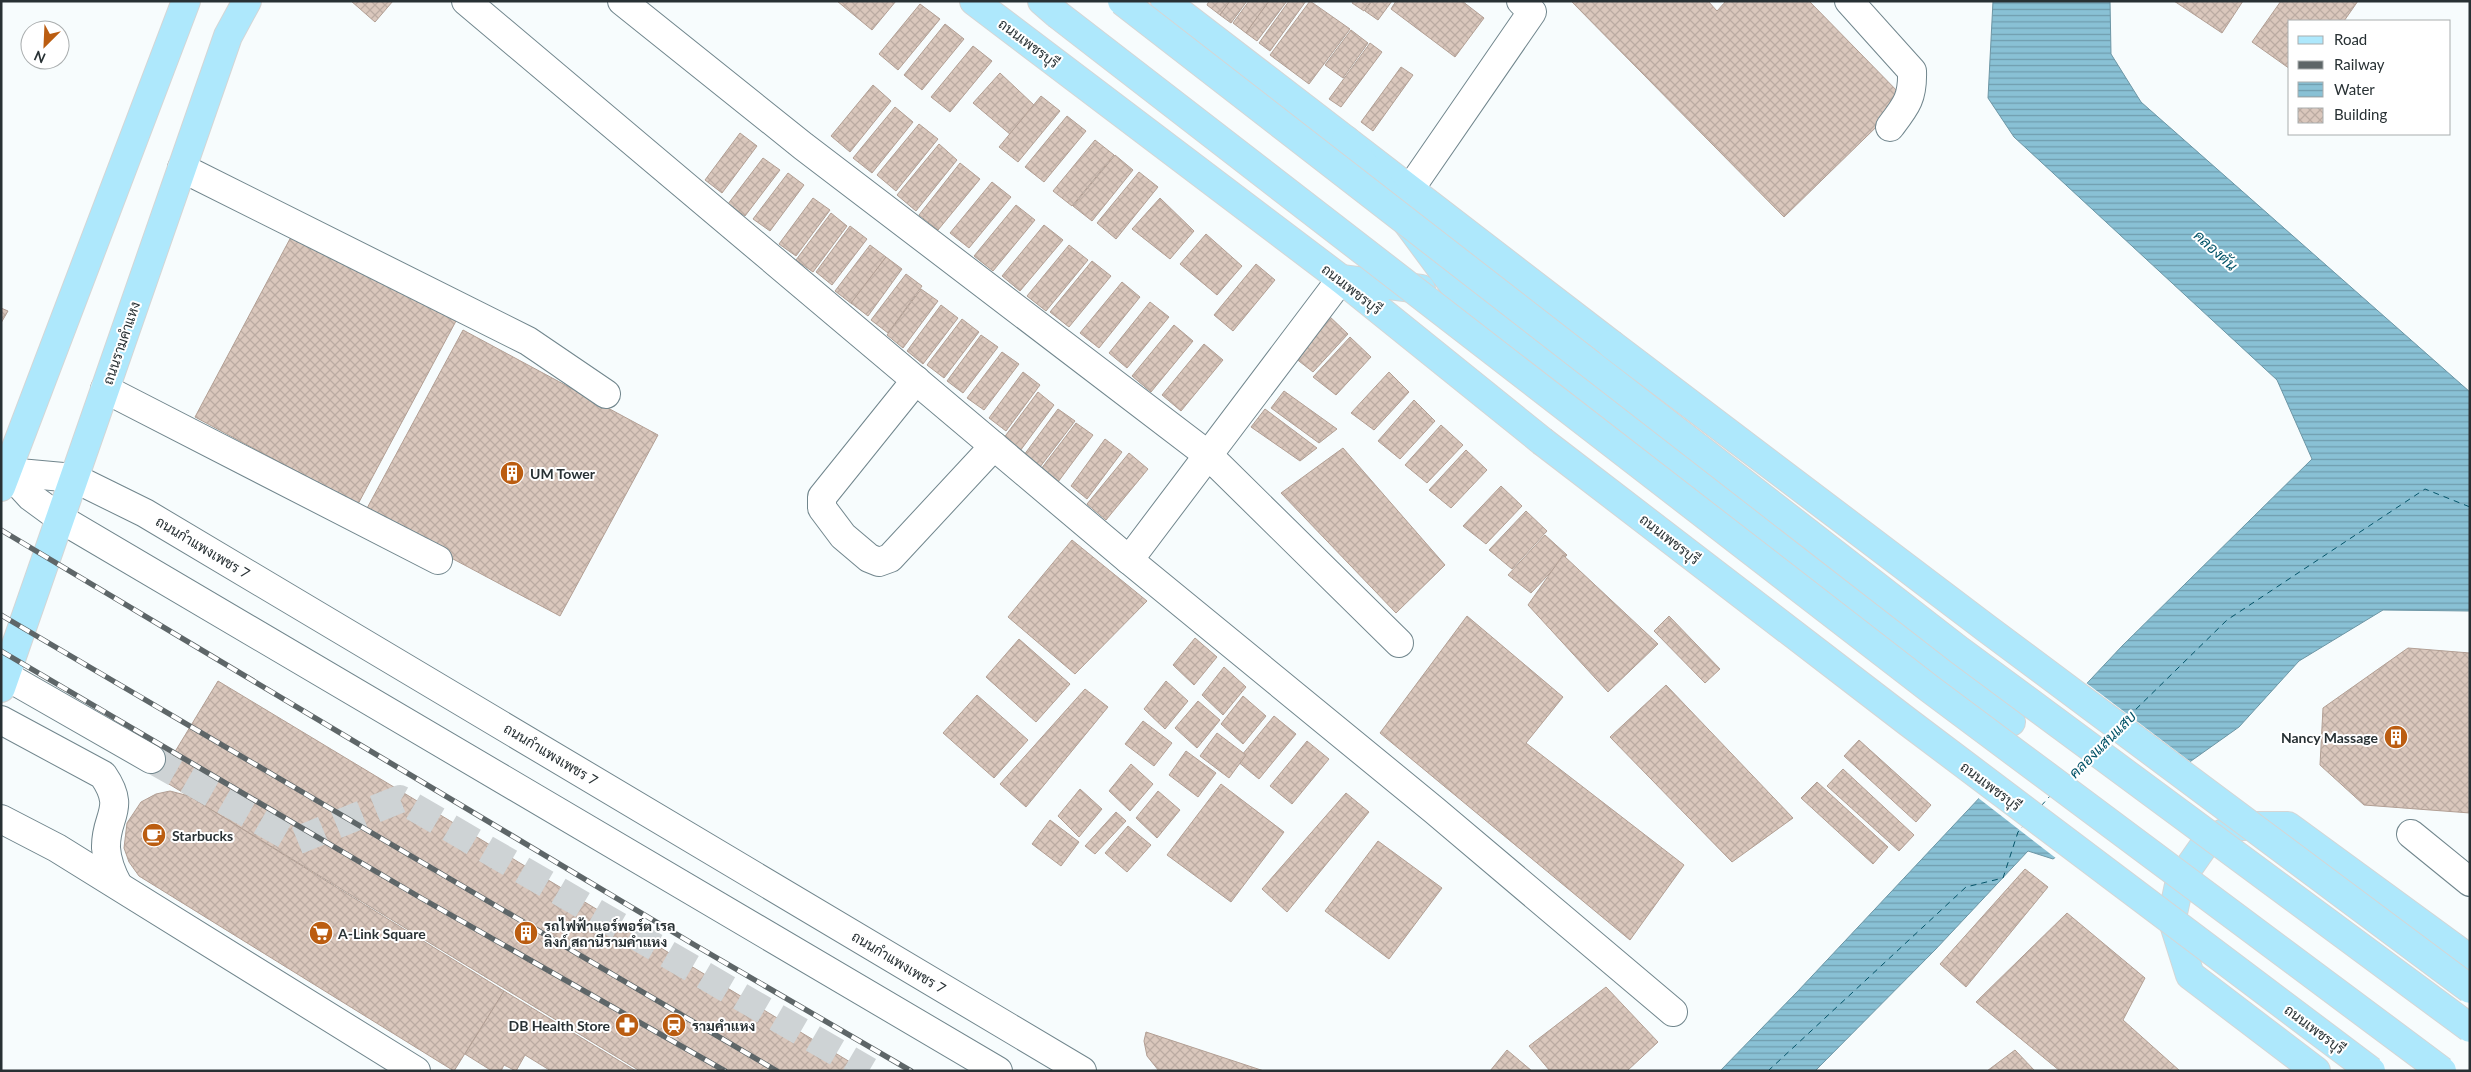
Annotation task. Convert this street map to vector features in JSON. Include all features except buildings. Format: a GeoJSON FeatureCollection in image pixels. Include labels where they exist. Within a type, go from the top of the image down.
{"type":"FeatureCollection","features":[{"type":"Feature","properties":{"kind":"main road"},"geometry":{"type":"LineString","coordinates":[[4,476],[186,1]]}},
{"type":"Feature","properties":{"kind":"main road","name":"ถนนรามคำแหง"},"geometry":{"type":"LineString","coordinates":[[4,682],[228,36],[247,1]]}},
{"type":"Feature","properties":{"kind":"main road","name":"ถนนเพชรบุรี"},"geometry":{"type":"LineString","coordinates":[[974,1],[1340,279],[1542,441],[1908,722],[2371,1071]]}},
{"type":"Feature","properties":{"kind":"main road"},"geometry":{"type":"LineString","coordinates":[[1122,1],[1959,650],[2470,1028]]}},
{"type":"Feature","properties":{"kind":"main road"},"geometry":{"type":"LineString","coordinates":[[1165,1],[1611,344],[1978,622],[2470,988]]}},
{"type":"Feature","properties":{"kind":"main road"},"geometry":{"type":"LineString","coordinates":[[1050,8],[1930,689],[2442,1071]]}},
{"type":"Feature","properties":{"kind":"main road"},"geometry":{"type":"LineString","coordinates":[[1346,140],[1460,294],[2011,722]]}},
{"type":"Feature","properties":{"kind":"main road"},"geometry":{"type":"LineString","coordinates":[[1340,279],[1460,294]]}},
{"type":"Feature","properties":{"kind":"main road"},"geometry":{"type":"LineString","coordinates":[[2316,1071],[2190,974],[2172,918],[2180,880],[2208,840],[2240,826],[2288,826],[2470,959]]}},
{"type":"Feature","properties":{"kind":"street"},"geometry":{"type":"LineString","coordinates":[[466,1],[1129,560],[1434,810],[1673,1012]]}},
{"type":"Feature","properties":{"kind":"street"},"geometry":{"type":"LineString","coordinates":[[622,1],[803,146],[1208,455],[1399,643]]}},
{"type":"Feature","properties":{"kind":"street"},"geometry":{"type":"LineString","coordinates":[[1410,189],[1532,12],[1521,1]]}},
{"type":"Feature","properties":{"kind":"street"},"geometry":{"type":"LineString","coordinates":[[1849,1],[1912,71],[1909,102],[1890,127]]}},
{"type":"Feature","properties":{"kind":"street"},"geometry":{"type":"LineString","coordinates":[[182,168],[528,341],[606,394]]}},
{"type":"Feature","properties":{"kind":"street"},"geometry":{"type":"LineString","coordinates":[[1129,560],[1340,279]]}},
{"type":"Feature","properties":{"kind":"street"},"geometry":{"type":"LineString","coordinates":[[916,380],[822,497],[822,508],[843,536],[870,558],[879,562],[890,558],[994,446]]}},
{"type":"Feature","properties":{"kind":"street"},"geometry":{"type":"LineString","coordinates":[[106,389],[438,560]]}},
{"type":"Feature","properties":{"kind":"street","name":"ถนนกำแพงเพชร 7"},"geometry":{"type":"LineString","coordinates":[[4,476],[74,478],[154,518],[1082,1071]]}},
{"type":"Feature","properties":{"kind":"street"},"geometry":{"type":"LineString","coordinates":[[4,476],[61,519],[998,1071]]}},
{"type":"Feature","properties":{"kind":"street"},"geometry":{"type":"LineString","coordinates":[[4,682],[151,759]]}},
{"type":"Feature","properties":{"kind":"street"},"geometry":{"type":"LineString","coordinates":[[1,720],[103,775],[111,786],[115,801],[114,815],[109,829],[106,848],[110,870],[118,885]]}},
{"type":"Feature","properties":{"kind":"street"},"geometry":{"type":"LineString","coordinates":[[1,820],[57,848],[416,1071]]}},
{"type":"Feature","properties":{"kind":"street"},"geometry":{"type":"LineString","coordinates":[[57,848],[72,849],[86,847],[99,840],[109,829]]}},
{"type":"Feature","properties":{"kind":"street"},"geometry":{"type":"LineString","coordinates":[[2411,834],[2470,882]]}},
{"type":"Feature","properties":{"kind":"water"},"geometry":{"type":"Polygon","coordinates":[[[1993,1],[2110,1],[2111,54],[2141,102],[2470,392],[2470,611],[2383,610],[2299,661],[2239,727],[2053,859],[2028,851],[1935,950],[1815,1071],[1720,1071],[1797,992],[2122,646],[2312,459],[2277,380],[2014,137],[1988,98],[1993,1]]]}},
{"type":"Feature","properties":{"kind":"pier"},"geometry":{"type":"Polygon","coordinates":[[[2085,682],[2192,763],[2057,859],[1977,797],[2085,682]]]}},
{"type":"Feature","properties":{"kind":"ferry route"},"geometry":{"type":"LineString","coordinates":[[2128,717],[2227,620],[2425,489],[2470,507]]}},
{"type":"Feature","properties":{"kind":"ferry route"},"geometry":{"type":"LineString","coordinates":[[2103,741],[2109,735]]}},
{"type":"Feature","properties":{"kind":"ferry route"},"geometry":{"type":"LineString","coordinates":[[2068,777],[2084,759]]}},
{"type":"Feature","properties":{"kind":"ferry route"},"geometry":{"type":"LineString","coordinates":[[2041,806],[2050,796]]}},
{"type":"Feature","properties":{"kind":"ferry route"},"geometry":{"type":"LineString","coordinates":[[1768,1071],[1966,887],[2003,878],[2018,832],[2023,826]]}},
{"type":"Feature","properties":{"kind":"tunnel"},"geometry":{"type":"LineString","coordinates":[[151,759],[296,841],[400,799],[869,1071]]}},
{"type":"Feature","properties":{"kind":"railway"},"geometry":{"type":"LineString","coordinates":[[1,530],[693,944],[911,1071]]}},
{"type":"Feature","properties":{"kind":"railway"},"geometry":{"type":"LineString","coordinates":[[1,615],[777,1071]]}},
{"type":"Feature","properties":{"kind":"railway"},"geometry":{"type":"LineString","coordinates":[[1,651],[421,898],[725,1071]]}},
{"type":"Feature","properties":{"kind":"place","name":"UM Tower"},"geometry":{"type":"Point","coordinates":[512,473]}},
{"type":"Feature","properties":{"kind":"place","name":"Nancy Massage"},"geometry":{"type":"Point","coordinates":[2396,737]}},
{"type":"Feature","properties":{"kind":"place","name":"Starbucks"},"geometry":{"type":"Point","coordinates":[154,835]}},
{"type":"Feature","properties":{"kind":"place","name":"A-Link Square"},"geometry":{"type":"Point","coordinates":[321,933]}},
{"type":"Feature","properties":{"kind":"place","name":"รถไฟฟ้าแอร์พอร์ต เรล ลิงก์ สถานีรามคำแหง"},"geometry":{"type":"Point","coordinates":[526,933]}},
{"type":"Feature","properties":{"kind":"place","name":"DB Health Store"},"geometry":{"type":"Point","coordinates":[627,1025]}},
{"type":"Feature","properties":{"kind":"place","name":"รามคำแหง"},"geometry":{"type":"Point","coordinates":[674,1025]}},
{"type":"Feature","properties":{"kind":"water label","name":"คลองตัน"},"geometry":{"type":"Point","coordinates":[2216,250]}},
{"type":"Feature","properties":{"kind":"water label","name":"คลองแสนแสบ"},"geometry":{"type":"Point","coordinates":[2102,744]}}]}
